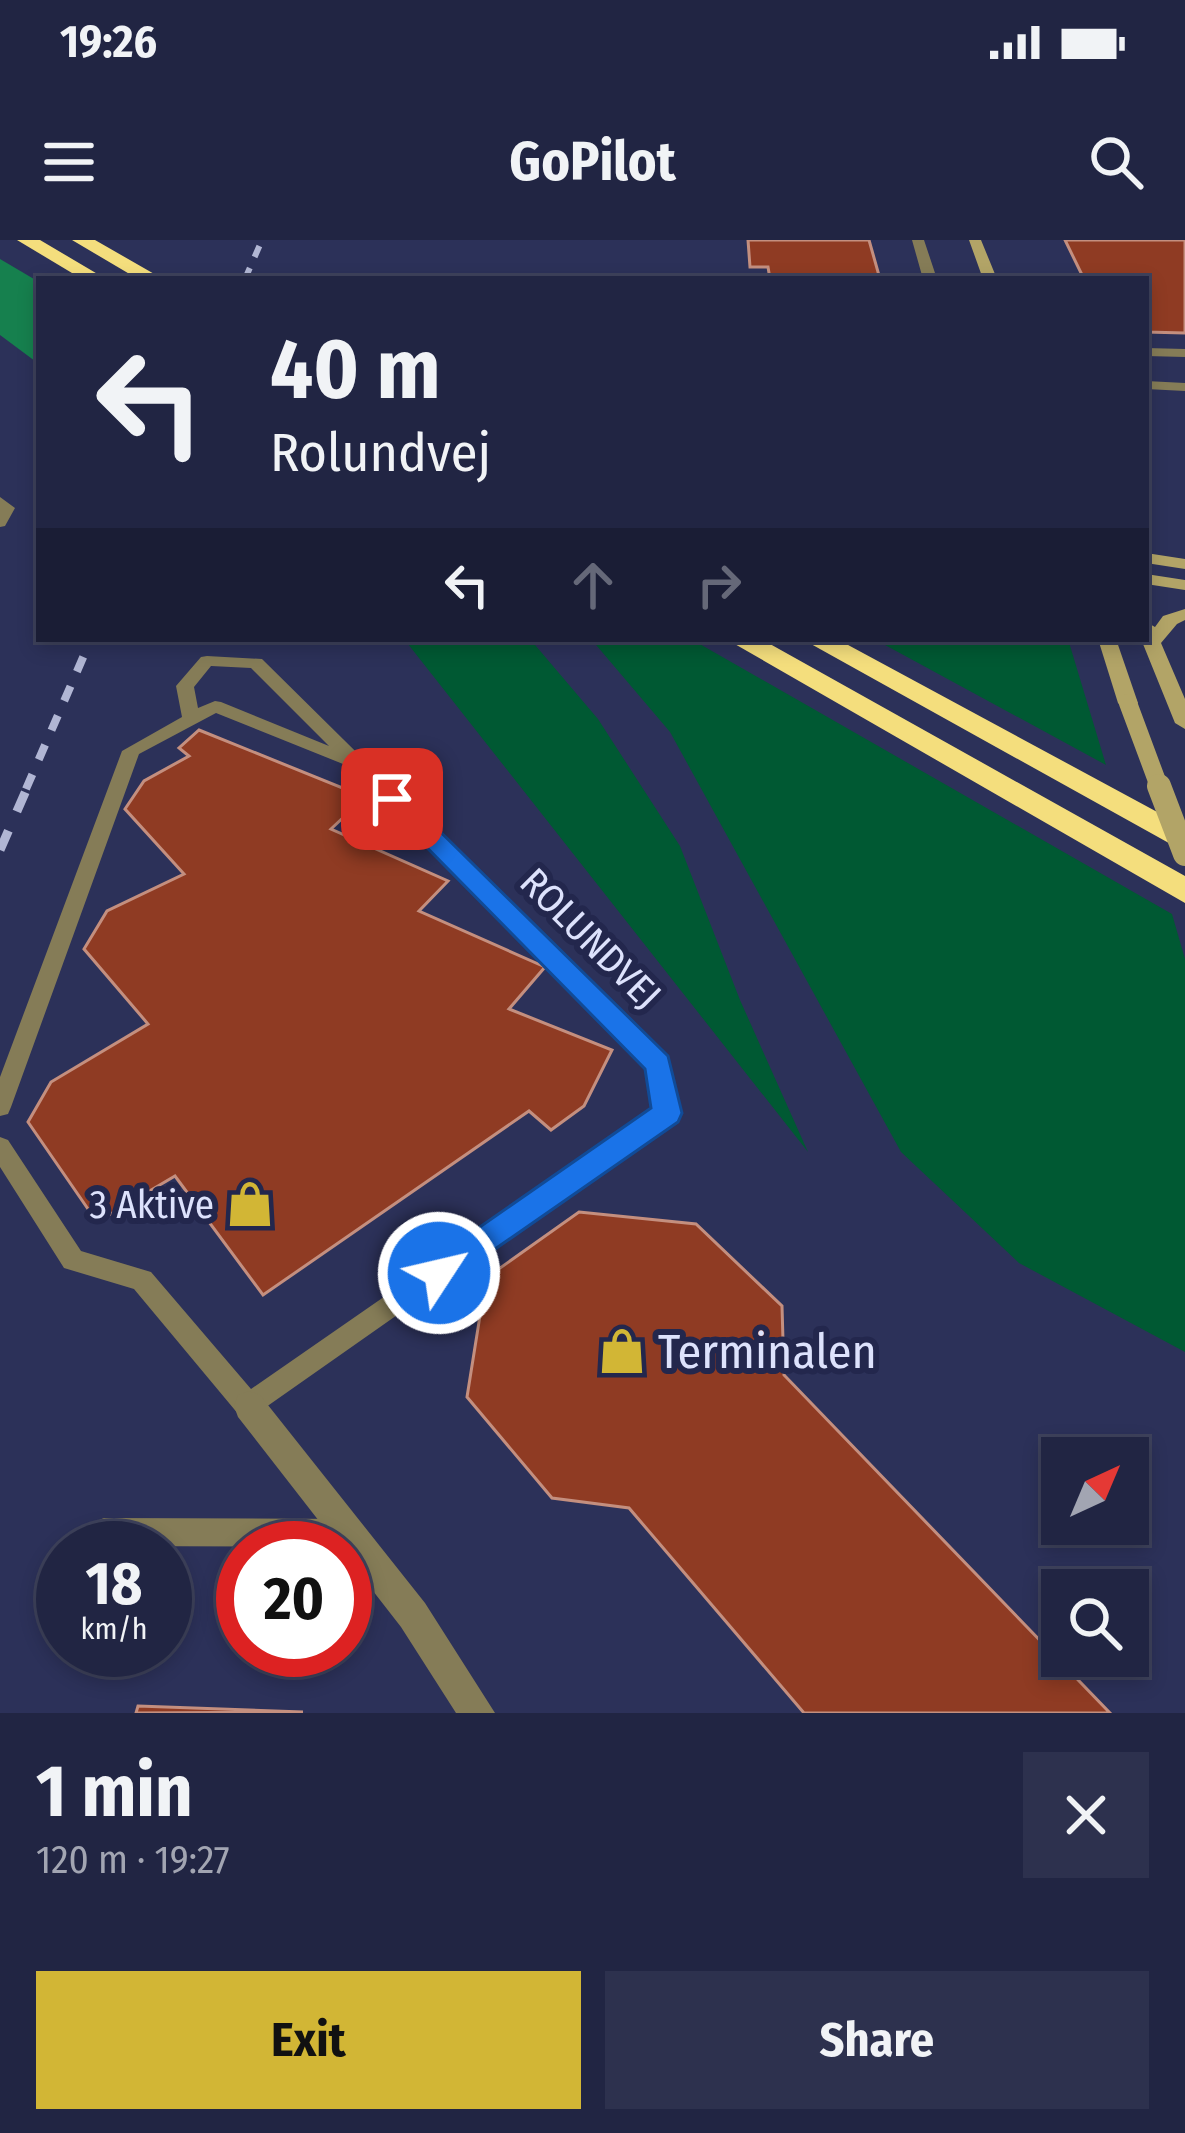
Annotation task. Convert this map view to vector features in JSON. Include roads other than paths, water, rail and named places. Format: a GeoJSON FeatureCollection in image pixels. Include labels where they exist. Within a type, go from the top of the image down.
{"type":"FeatureCollection","features":[{"type":"Feature","properties":{"kind":"highway"},"geometry":{"type":"LineString","coordinates":[[26,240],[91,276]]}},
{"type":"Feature","properties":{"kind":"highway"},"geometry":{"type":"LineString","coordinates":[[81,240],[147,276]]}},
{"type":"Feature","properties":{"kind":"highway"},"geometry":{"type":"LineString","coordinates":[[745,642],[1185,891]]}},
{"type":"Feature","properties":{"kind":"highway"},"geometry":{"type":"LineString","coordinates":[[821,642],[1185,842]]}},
{"type":"Feature","properties":{"kind":"main road"},"geometry":{"type":"LineString","coordinates":[[975,240],[989,276]]}},
{"type":"Feature","properties":{"kind":"main road"},"geometry":{"type":"LineString","coordinates":[[1149,558],[1185,564]]}},
{"type":"Feature","properties":{"kind":"main road"},"geometry":{"type":"LineString","coordinates":[[1149,579],[1185,585]]}},
{"type":"Feature","properties":{"kind":"main road"},"geometry":{"type":"LineString","coordinates":[[1185,614],[1149,635],[1185,723]]}},
{"type":"Feature","properties":{"kind":"main road"},"geometry":{"type":"LineString","coordinates":[[1108,642],[1185,854]]}},
{"type":"Feature","properties":{"kind":"street"},"geometry":{"type":"LineString","coordinates":[[918,240],[929,276]]}},
{"type":"Feature","properties":{"kind":"street"},"geometry":{"type":"LineString","coordinates":[[249,1406],[340,1521]]}},
{"type":"Feature","properties":{"kind":"street"},"geometry":{"type":"LineString","coordinates":[[372,1562],[477,1713]]}},
{"type":"Feature","properties":{"kind":"lane"},"geometry":{"type":"LineString","coordinates":[[1149,352],[1185,353]]}},
{"type":"Feature","properties":{"kind":"lane"},"geometry":{"type":"LineString","coordinates":[[1149,386],[1185,387]]}},
{"type":"Feature","properties":{"kind":"lane"},"geometry":{"type":"LineString","coordinates":[[0,501],[8,508],[0,523]]}},
{"type":"Feature","properties":{"kind":"lane","name":"ROLUNDVEJ"},"geometry":{"type":"LineString","coordinates":[[191,719],[185,686],[207,662],[256,663],[658,1064],[667,1113],[249,1406]]}},
{"type":"Feature","properties":{"kind":"lane"},"geometry":{"type":"LineString","coordinates":[[0,1108],[131,751],[215,706],[359,766]]}},
{"type":"Feature","properties":{"kind":"lane"},"geometry":{"type":"LineString","coordinates":[[0,1147],[73,1260],[142,1280],[249,1406]]}},
{"type":"Feature","properties":{"kind":"railway"},"geometry":{"type":"LineString","coordinates":[[246,276],[262,240]]}},
{"type":"Feature","properties":{"kind":"railway"},"geometry":{"type":"LineString","coordinates":[[26,789],[90,642]]}},
{"type":"Feature","properties":{"kind":"railway"},"geometry":{"type":"LineString","coordinates":[[0,850],[28,786]]}},
{"type":"Feature","properties":{"kind":"place","name":"3 Aktive"},"geometry":{"type":"Point","coordinates":[250,1204]}},
{"type":"Feature","properties":{"kind":"place","name":"Terminalen"},"geometry":{"type":"Point","coordinates":[622,1351]}}]}
